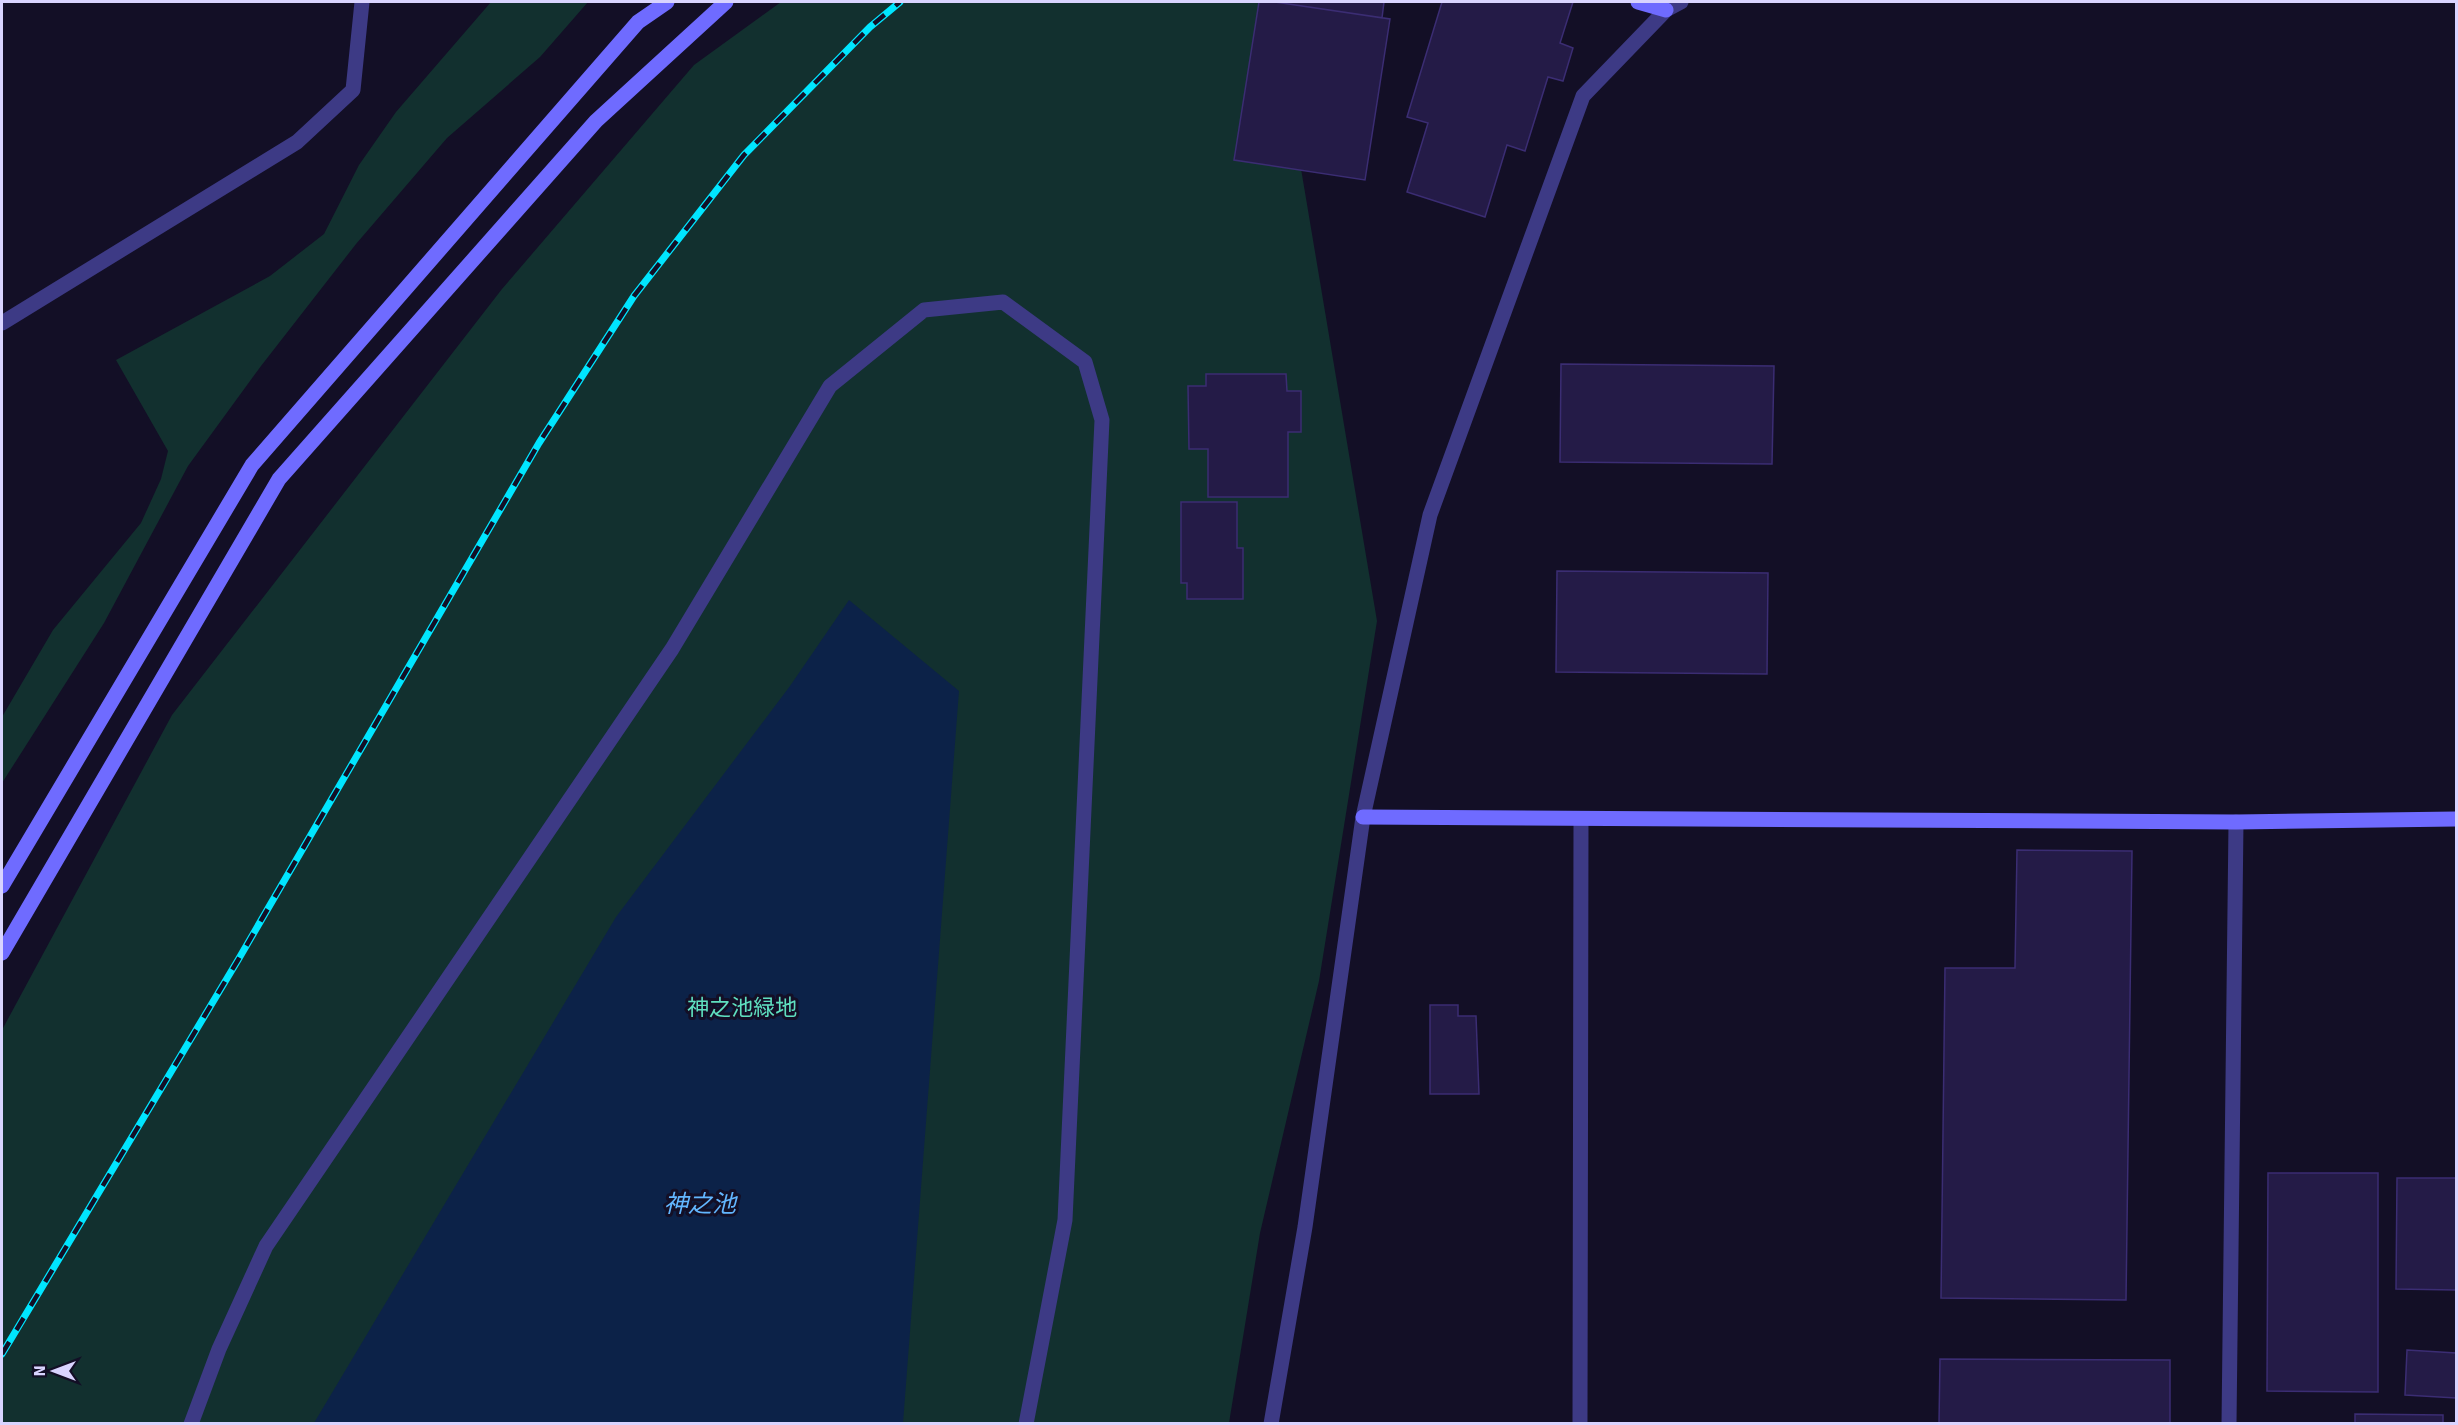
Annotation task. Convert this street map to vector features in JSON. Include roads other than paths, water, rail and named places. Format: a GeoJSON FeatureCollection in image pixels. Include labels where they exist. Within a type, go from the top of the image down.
{"type":"FeatureCollection","features":[{"type":"Feature","properties":{"kind":"street"},"geometry":{"type":"LineString","coordinates":[[2,323],[297,142],[353,90],[362,2]]}},
{"type":"Feature","properties":{"kind":"street"},"geometry":{"type":"LineString","coordinates":[[2,886],[252,465],[638,22],[667,2]]}},
{"type":"Feature","properties":{"kind":"street"},"geometry":{"type":"LineString","coordinates":[[2,953],[279,479],[596,121],[726,2]]}},
{"type":"Feature","properties":{"kind":"street"},"geometry":{"type":"LineString","coordinates":[[1638,2],[1666,10]]}},
{"type":"Feature","properties":{"kind":"street"},"geometry":{"type":"LineString","coordinates":[[1271,1424],[1305,1227],[1363,817],[1430,514],[1583,96],[1666,10],[1681,2]]}},
{"type":"Feature","properties":{"kind":"street"},"geometry":{"type":"LineString","coordinates":[[190,1424],[219,1348],[266,1246],[672,649],[830,386],[924,310],[1003,303],[1085,362],[1102,420],[1065,1220],[1026,1424]]}},
{"type":"Feature","properties":{"kind":"street"},"geometry":{"type":"LineString","coordinates":[[1363,817],[2236,822],[2457,819]]}},
{"type":"Feature","properties":{"kind":"street"},"geometry":{"type":"LineString","coordinates":[[1580,1424],[1581,819]]}},
{"type":"Feature","properties":{"kind":"street"},"geometry":{"type":"LineString","coordinates":[[2229,1424],[2236,822]]}},
{"type":"Feature","properties":{"kind":"water","name":"神之池"},"geometry":{"type":"Polygon","coordinates":[[[849,600],[959,691],[903,1423],[314,1423],[616,917],[790,686],[849,600]]]}},
{"type":"Feature","properties":{"kind":"railway"},"geometry":{"type":"LineString","coordinates":[[2,1354],[238,960],[539,443],[634,296],[744,155],[870,27],[900,2]]}},
{"type":"Feature","properties":{"kind":"park label","name":"神之池緑地"},"geometry":{"type":"Point","coordinates":[742,1007]}}]}
